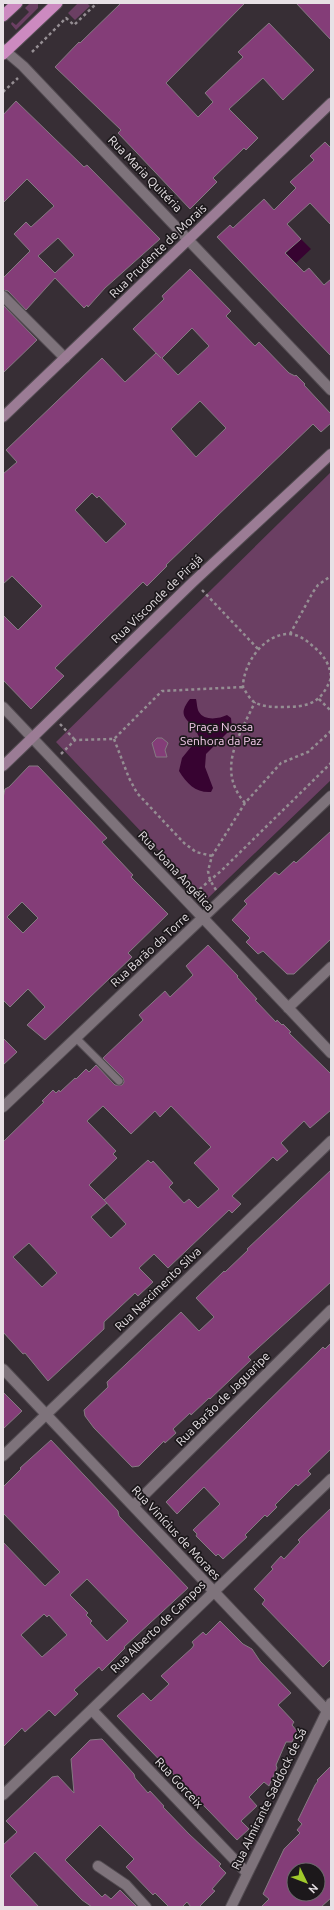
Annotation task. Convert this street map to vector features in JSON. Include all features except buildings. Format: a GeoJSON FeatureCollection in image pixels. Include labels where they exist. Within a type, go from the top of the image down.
{"type":"FeatureCollection","features":[{"type":"Feature","properties":{"kind":"highway"},"geometry":{"type":"LineString","coordinates":[[3,16],[17,3]]}},
{"type":"Feature","properties":{"kind":"highway"},"geometry":{"type":"LineString","coordinates":[[4,52],[57,3]]}},
{"type":"Feature","properties":{"kind":"main road","name":"Rua Prudente de Morais"},"geometry":{"type":"LineString","coordinates":[[3,417],[331,103]]}},
{"type":"Feature","properties":{"kind":"main road","name":"Rua Visconde de Pirajá"},"geometry":{"type":"LineString","coordinates":[[3,766],[194,581],[331,454]]}},
{"type":"Feature","properties":{"kind":"street","name":"Rua Maria Quitéria"},"geometry":{"type":"LineString","coordinates":[[4,52],[23,66],[331,390]]}},
{"type":"Feature","properties":{"kind":"street"},"geometry":{"type":"LineString","coordinates":[[3,296],[64,358]]}},
{"type":"Feature","properties":{"kind":"street","name":"Rua Joana Angélica"},"geometry":{"type":"LineString","coordinates":[[3,707],[331,1053]]}},
{"type":"Feature","properties":{"kind":"street","name":"Rua Barão da Torre"},"geometry":{"type":"LineString","coordinates":[[3,1107],[331,796]]}},
{"type":"Feature","properties":{"kind":"street"},"geometry":{"type":"LineString","coordinates":[[288,1008],[331,966]]}},
{"type":"Feature","properties":{"kind":"street","name":"Rua Nascimento Silva"},"geometry":{"type":"LineString","coordinates":[[3,1456],[331,1140]]}},
{"type":"Feature","properties":{"kind":"street","name":"Rua Barão de Jaguaripe"},"geometry":{"type":"LineString","coordinates":[[133,1506],[331,1310]]}},
{"type":"Feature","properties":{"kind":"street","name":"Rua Vinícius de Moraes"},"geometry":{"type":"LineString","coordinates":[[3,1369],[213,1591],[330,1709]]}},
{"type":"Feature","properties":{"kind":"street","name":"Rua Alberto de Campos"},"geometry":{"type":"LineString","coordinates":[[3,1794],[331,1479]]}},
{"type":"Feature","properties":{"kind":"street","name":"Rua Almirante Saddock de Sá"},"geometry":{"type":"LineString","coordinates":[[231,1907],[330,1709]]}},
{"type":"Feature","properties":{"kind":"street","name":"Rua Gorceix"},"geometry":{"type":"LineString","coordinates":[[92,1710],[247,1873]]}},
{"type":"Feature","properties":{"kind":"street"},"geometry":{"type":"LineString","coordinates":[[98,1866],[126,1885],[146,1907]]}},
{"type":"Feature","properties":{"kind":"lane"},"geometry":{"type":"LineString","coordinates":[[76,1038],[119,1081]]}},
{"type":"Feature","properties":{"kind":"path"},"geometry":{"type":"LineString","coordinates":[[32,52],[66,18],[74,25],[97,3]]}},
{"type":"Feature","properties":{"kind":"path"},"geometry":{"type":"LineString","coordinates":[[3,92],[18,78],[14,74]]}},
{"type":"Feature","properties":{"kind":"path"},"geometry":{"type":"LineString","coordinates":[[290,634],[313,592],[318,585],[331,576]]}},
{"type":"Feature","properties":{"kind":"path"},"geometry":{"type":"LineString","coordinates":[[194,581],[259,650]]}},
{"type":"Feature","properties":{"kind":"path"},"geometry":{"type":"LineString","coordinates":[[290,634],[305,639],[322,654],[330,668],[331,677],[327,689],[319,698],[301,707],[270,707],[255,702],[250,698],[243,687],[246,669],[259,650],[273,638],[290,634]]}},
{"type":"Feature","properties":{"kind":"path"},"geometry":{"type":"LineString","coordinates":[[54,761],[75,740],[114,739],[162,691],[243,687]]}},
{"type":"Feature","properties":{"kind":"path"},"geometry":{"type":"LineString","coordinates":[[319,698],[331,711]]}},
{"type":"Feature","properties":{"kind":"path"},"geometry":{"type":"LineString","coordinates":[[245,803],[238,795],[234,785],[231,765],[236,742],[255,702]]}},
{"type":"Feature","properties":{"kind":"path"},"geometry":{"type":"LineString","coordinates":[[54,718],[75,740]]}},
{"type":"Feature","properties":{"kind":"path"},"geometry":{"type":"LineString","coordinates":[[222,900],[210,880],[208,872],[212,856],[245,803],[281,763],[308,752],[331,731]]}},
{"type":"Feature","properties":{"kind":"path"},"geometry":{"type":"LineString","coordinates":[[114,739],[129,778],[137,793],[184,844],[196,852],[212,856]]}},
{"type":"Feature","properties":{"kind":"path"},"geometry":{"type":"LineString","coordinates":[[186,901],[210,880],[331,763]]}},
{"type":"Feature","properties":{"kind":"green space"},"geometry":{"type":"Polygon","coordinates":[[[30,3],[38,3],[38,8],[16,30],[11,24],[12,22],[16,25],[29,12],[25,8],[30,3]]]}},
{"type":"Feature","properties":{"kind":"green space"},"geometry":{"type":"Polygon","coordinates":[[[78,3],[87,3],[90,6],[75,20],[68,13],[78,3]]]}},
{"type":"Feature","properties":{"kind":"green space","name":"Praça Nossa Senhora da Paz"},"geometry":{"type":"Polygon","coordinates":[[[331,472],[331,780],[206,900],[56,742],[331,472]]]}},
{"type":"Feature","properties":{"kind":"shaded area"},"geometry":{"type":"Polygon","coordinates":[[[301,239],[311,249],[296,263],[286,253],[301,239]]]}},
{"type":"Feature","properties":{"kind":"shaded area"},"geometry":{"type":"Polygon","coordinates":[[[190,699],[196,699],[198,711],[204,717],[216,718],[227,715],[231,718],[232,728],[206,754],[205,767],[213,788],[211,792],[201,791],[192,787],[179,771],[182,758],[199,737],[184,715],[184,711],[190,699]]]}}]}
